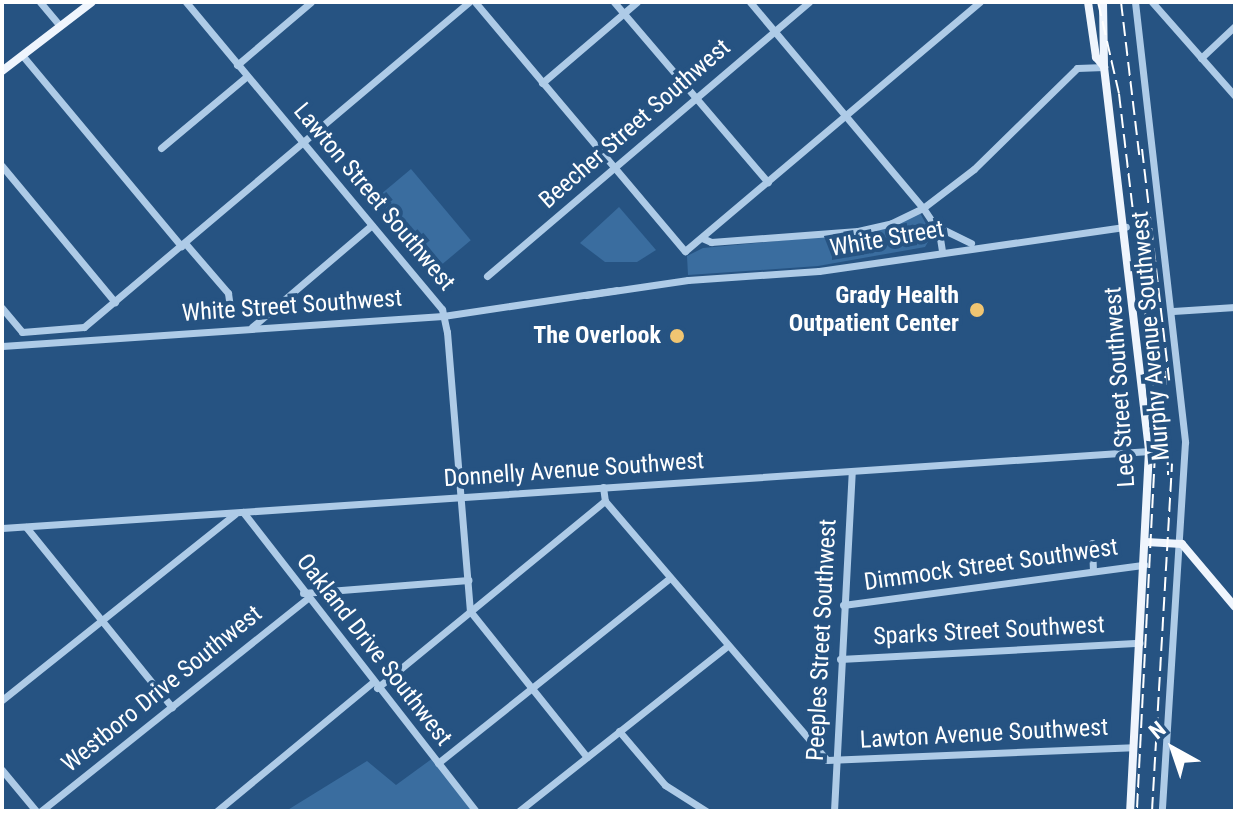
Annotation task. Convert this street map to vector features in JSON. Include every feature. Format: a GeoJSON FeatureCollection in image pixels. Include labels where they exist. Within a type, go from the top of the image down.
{"type":"FeatureCollection","features":[{"type":"Feature","properties":{"kind":"main road"},"geometry":{"type":"LineString","coordinates":[[2,71],[92,2]]}},
{"type":"Feature","properties":{"kind":"main road"},"geometry":{"type":"LineString","coordinates":[[1088,2],[1096,57],[1104,67]]}},
{"type":"Feature","properties":{"kind":"main road","name":"Lee Street Southwest"},"geometry":{"type":"LineString","coordinates":[[1103,6],[1104,67],[1142,359],[1149,451],[1130,811]]}},
{"type":"Feature","properties":{"kind":"main road"},"geometry":{"type":"LineString","coordinates":[[1146,542],[1179,542],[1235,607]]}},
{"type":"Feature","properties":{"kind":"street"},"geometry":{"type":"LineString","coordinates":[[40,2],[60,26]]}},
{"type":"Feature","properties":{"kind":"street","name":"Lawton Street Southwest"},"geometry":{"type":"LineString","coordinates":[[186,2],[442,309],[454,405],[470,611]]}},
{"type":"Feature","properties":{"kind":"street"},"geometry":{"type":"LineString","coordinates":[[237,65],[311,2]]}},
{"type":"Feature","properties":{"kind":"street"},"geometry":{"type":"LineString","coordinates":[[2,308],[22,332],[87,325],[472,2],[685,251],[980,2]]}},
{"type":"Feature","properties":{"kind":"street"},"geometry":{"type":"LineString","coordinates":[[614,2],[768,182]]}},
{"type":"Feature","properties":{"kind":"street"},"geometry":{"type":"LineString","coordinates":[[542,83],[637,2]]}},
{"type":"Feature","properties":{"kind":"street"},"geometry":{"type":"LineString","coordinates":[[750,2],[923,208],[935,225],[942,250]]}},
{"type":"Feature","properties":{"kind":"street","name":"Beecher Street Southwest"},"geometry":{"type":"LineString","coordinates":[[487,276],[809,2]]}},
{"type":"Feature","properties":{"kind":"street","name":"Murphy Avenue Southwest"},"geometry":{"type":"LineString","coordinates":[[1135,2],[1173,311],[1185,442],[1162,811]]}},
{"type":"Feature","properties":{"kind":"street"},"geometry":{"type":"LineString","coordinates":[[1152,2],[1235,96]]}},
{"type":"Feature","properties":{"kind":"street"},"geometry":{"type":"LineString","coordinates":[[1201,58],[1235,26]]}},
{"type":"Feature","properties":{"kind":"street"},"geometry":{"type":"LineString","coordinates":[[22,55],[183,245],[228,293],[230,308]]}},
{"type":"Feature","properties":{"kind":"street"},"geometry":{"type":"LineString","coordinates":[[702,238],[711,242],[858,231],[923,208],[997,148],[1077,68],[1104,67]]}},
{"type":"Feature","properties":{"kind":"street"},"geometry":{"type":"LineString","coordinates":[[161,148],[247,76]]}},
{"type":"Feature","properties":{"kind":"street"},"geometry":{"type":"LineString","coordinates":[[2,166],[115,302]]}},
{"type":"Feature","properties":{"kind":"street"},"geometry":{"type":"LineString","coordinates":[[250,328],[372,225]]}},
{"type":"Feature","properties":{"kind":"street"},"geometry":{"type":"LineString","coordinates":[[935,225],[977,245]]}},
{"type":"Feature","properties":{"kind":"street","name":"White Street"},"geometry":{"type":"LineString","coordinates":[[654,284],[819,271],[942,250],[1126,227]]}},
{"type":"Feature","properties":{"kind":"street","name":"White Street Southwest"},"geometry":{"type":"LineString","coordinates":[[2,346],[443,316],[654,284]]}},
{"type":"Feature","properties":{"kind":"street"},"geometry":{"type":"LineString","coordinates":[[1173,311],[1234,305]]}},
{"type":"Feature","properties":{"kind":"street","name":"Donnelly Avenue Southwest"},"geometry":{"type":"LineString","coordinates":[[2,528],[1149,451]]}},
{"type":"Feature","properties":{"kind":"street","name":"Peeples Street Southwest"},"geometry":{"type":"LineString","coordinates":[[834,811],[852,471]]}},
{"type":"Feature","properties":{"kind":"street"},"geometry":{"type":"LineString","coordinates":[[603,487],[605,501],[727,646],[824,758],[836,760]]}},
{"type":"Feature","properties":{"kind":"street"},"geometry":{"type":"LineString","coordinates":[[217,811],[605,501]]}},
{"type":"Feature","properties":{"kind":"street"},"geometry":{"type":"LineString","coordinates":[[2,700],[240,512]]}},
{"type":"Feature","properties":{"kind":"street","name":"Oakland Drive Southwest"},"geometry":{"type":"LineString","coordinates":[[240,512],[374,686],[476,811]]}},
{"type":"Feature","properties":{"kind":"street"},"geometry":{"type":"LineString","coordinates":[[26,527],[172,707]]}},
{"type":"Feature","properties":{"kind":"street"},"geometry":{"type":"LineString","coordinates":[[1092,543],[1093,571]]}},
{"type":"Feature","properties":{"kind":"street","name":"Dimmock Street Southwest"},"geometry":{"type":"LineString","coordinates":[[843,605],[1144,565]]}},
{"type":"Feature","properties":{"kind":"street"},"geometry":{"type":"LineString","coordinates":[[438,763],[670,578]]}},
{"type":"Feature","properties":{"kind":"street"},"geometry":{"type":"LineString","coordinates":[[305,596],[468,580]]}},
{"type":"Feature","properties":{"kind":"street","name":"Westboro Drive Southwest"},"geometry":{"type":"LineString","coordinates":[[39,811],[172,707],[305,596]]}},
{"type":"Feature","properties":{"kind":"street"},"geometry":{"type":"LineString","coordinates":[[470,611],[587,757]]}},
{"type":"Feature","properties":{"kind":"street","name":"Sparks Street Southwest"},"geometry":{"type":"LineString","coordinates":[[840,659],[1140,643]]}},
{"type":"Feature","properties":{"kind":"street"},"geometry":{"type":"LineString","coordinates":[[519,811],[727,646]]}},
{"type":"Feature","properties":{"kind":"street"},"geometry":{"type":"LineString","coordinates":[[619,731],[665,785],[706,811]]}},
{"type":"Feature","properties":{"kind":"street","name":"Lawton Avenue Southwest"},"geometry":{"type":"LineString","coordinates":[[836,760],[1133,747]]}},
{"type":"Feature","properties":{"kind":"street"},"geometry":{"type":"LineString","coordinates":[[2,770],[39,811]]}},
{"type":"Feature","properties":{"kind":"shaded area"},"geometry":{"type":"Polygon","coordinates":[[[411,169],[471,240],[432,273],[372,202],[411,169]]]}},
{"type":"Feature","properties":{"kind":"shaded area"},"geometry":{"type":"Polygon","coordinates":[[[619,207],[656,250],[637,262],[605,262],[580,243],[619,207]]]}},
{"type":"Feature","properties":{"kind":"shaded area"},"geometry":{"type":"Polygon","coordinates":[[[920,213],[932,235],[925,247],[818,266],[688,275],[687,256],[703,248],[871,232],[920,213]]]}},
{"type":"Feature","properties":{"kind":"shaded area"},"geometry":{"type":"Polygon","coordinates":[[[433,758],[475,811],[286,811],[367,761],[396,785],[433,758]]]}},
{"type":"Feature","properties":{"kind":"railway"},"geometry":{"type":"LineString","coordinates":[[1098,2],[1119,94],[1157,414],[1137,811]]}},
{"type":"Feature","properties":{"kind":"railway"},"geometry":{"type":"LineString","coordinates":[[1121,2],[1140,161]]}},
{"type":"Feature","properties":{"kind":"railway"},"geometry":{"type":"LineString","coordinates":[[1142,149],[1169,380]]}},
{"type":"Feature","properties":{"kind":"railway"},"geometry":{"type":"LineString","coordinates":[[1165,371],[1168,475]]}},
{"type":"Feature","properties":{"kind":"railway"},"geometry":{"type":"LineString","coordinates":[[1152,811],[1172,464]]}},
{"type":"Feature","properties":{"kind":"place","name":"Grady Health Outpatient Center"},"geometry":{"type":"Point","coordinates":[977,310]}},
{"type":"Feature","properties":{"kind":"place","name":"The Overlook"},"geometry":{"type":"Point","coordinates":[677,336]}}]}
